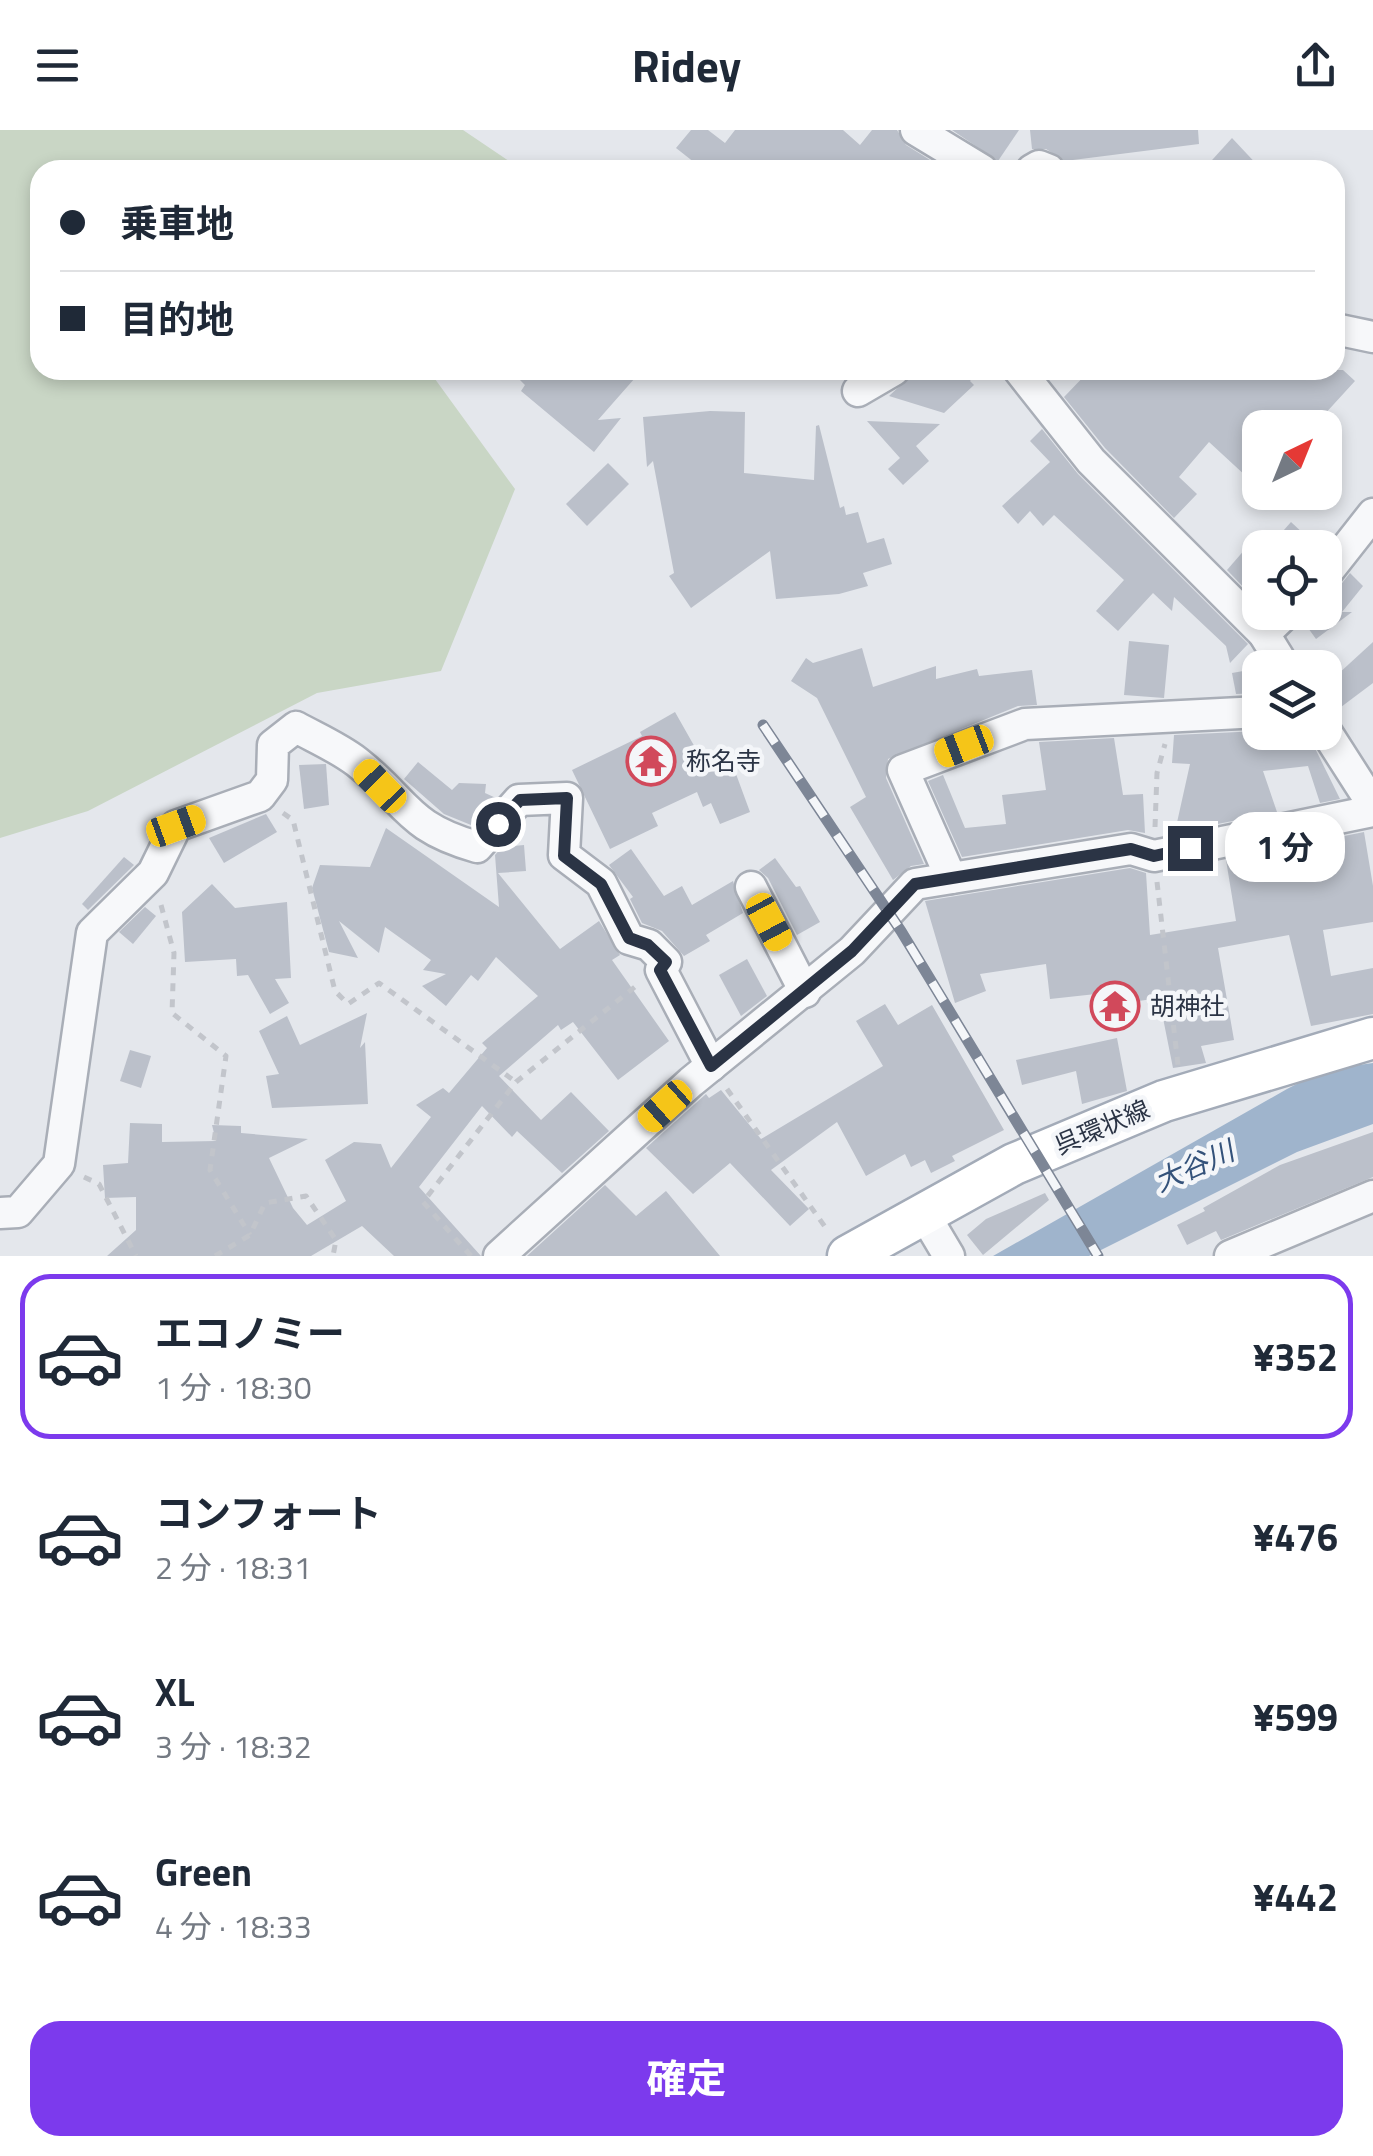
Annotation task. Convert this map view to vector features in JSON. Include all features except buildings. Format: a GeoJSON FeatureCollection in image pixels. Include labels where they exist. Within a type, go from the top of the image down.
{"type":"FeatureCollection","features":[{"type":"Feature","properties":{"kind":"main road","name":"呉環状線"},"geometry":{"type":"LineString","coordinates":[[842,1248],[924,1214],[1014,1164],[1182,1096],[1373,1038]]}},
{"type":"Feature","properties":{"kind":"street"},"geometry":{"type":"LineString","coordinates":[[916,130],[966,160]]}},
{"type":"Feature","properties":{"kind":"street"},"geometry":{"type":"LineString","coordinates":[[1345,331],[1373,337]]}},
{"type":"Feature","properties":{"kind":"street"},"geometry":{"type":"LineString","coordinates":[[858,391],[877,380]]}},
{"type":"Feature","properties":{"kind":"street"},"geometry":{"type":"LineString","coordinates":[[1027,380],[1091,461],[1264,634],[1274,650]]}},
{"type":"Feature","properties":{"kind":"street"},"geometry":{"type":"LineString","coordinates":[[1342,553],[1373,514]]}},
{"type":"Feature","properties":{"kind":"street"},"geometry":{"type":"LineString","coordinates":[[1264,634],[1268,630]]}},
{"type":"Feature","properties":{"kind":"street"},"geometry":{"type":"LineString","coordinates":[[950,878],[904,770],[1025,724],[1242,713]]}},
{"type":"Feature","properties":{"kind":"street"},"geometry":{"type":"LineString","coordinates":[[0,1213],[18,1212],[59,1164],[92,932],[153,873],[176,826],[260,796],[272,780],[273,745],[296,726],[357,762],[403,810],[437,836],[477,847],[520,800],[567,798],[564,856],[601,884],[629,938],[648,945],[666,962],[660,970],[711,1066]]}},
{"type":"Feature","properties":{"kind":"street"},"geometry":{"type":"LineString","coordinates":[[499,1256],[711,1066],[805,992],[915,884],[1131,849],[1154,856],[1373,808],[1337,750]]}},
{"type":"Feature","properties":{"kind":"street"},"geometry":{"type":"LineString","coordinates":[[750,887],[805,992]]}},
{"type":"Feature","properties":{"kind":"street"},"geometry":{"type":"LineString","coordinates":[[1230,1256],[1271,1235],[1373,1196]]}},
{"type":"Feature","properties":{"kind":"street"},"geometry":{"type":"LineString","coordinates":[[924,1214],[950,1256]]}},
{"type":"Feature","properties":{"kind":"path"},"geometry":{"type":"LineString","coordinates":[[1172,717],[1157,773],[1154,856],[1182,1096]]}},
{"type":"Feature","properties":{"kind":"path"},"geometry":{"type":"LineString","coordinates":[[260,796],[293,820],[335,992],[348,1004],[379,984],[516,1082]]}},
{"type":"Feature","properties":{"kind":"path"},"geometry":{"type":"LineString","coordinates":[[153,873],[174,953],[172,1013],[226,1056],[210,1170],[250,1235]]}},
{"type":"Feature","properties":{"kind":"path"},"geometry":{"type":"LineString","coordinates":[[471,1256],[422,1202],[516,1082],[666,962]]}},
{"type":"Feature","properties":{"kind":"path"},"geometry":{"type":"LineString","coordinates":[[711,1066],[842,1248]]}},
{"type":"Feature","properties":{"kind":"path"},"geometry":{"type":"LineString","coordinates":[[59,1164],[98,1184],[136,1256]]}},
{"type":"Feature","properties":{"kind":"path"},"geometry":{"type":"LineString","coordinates":[[216,1256],[250,1235],[265,1202],[306,1196],[336,1240],[333,1256]]}},
{"type":"Feature","properties":{"kind":"green space"},"geometry":{"type":"Polygon","coordinates":[[[0,130],[463,130],[507,160],[30,160],[30,380],[436,380],[515,489],[441,671],[317,693],[88,811],[0,838],[0,130]]]}},
{"type":"Feature","properties":{"kind":"water","name":"大谷川"},"geometry":{"type":"Polygon","coordinates":[[[1373,1063],[1373,1124],[1297,1152],[1089,1256],[993,1256],[1324,1070],[1373,1063]]]}},
{"type":"Feature","properties":{"kind":"railway"},"geometry":{"type":"LineString","coordinates":[[763,725],[901,931],[1098,1256]]}},
{"type":"Feature","properties":{"kind":"place","name":"称名寺"},"geometry":{"type":"Point","coordinates":[651,761]}},
{"type":"Feature","properties":{"kind":"place","name":"胡神社"},"geometry":{"type":"Point","coordinates":[1115,1006]}},
{"type":"Feature","properties":{"kind":"route"},"geometry":{"type":"LineString","coordinates":[[498,824],[520,800],[567,798],[564,856],[601,884],[629,938],[648,945],[666,962],[660,970],[711,1066],[852,951],[915,884],[1131,849],[1154,856],[1190,848]]}}]}
